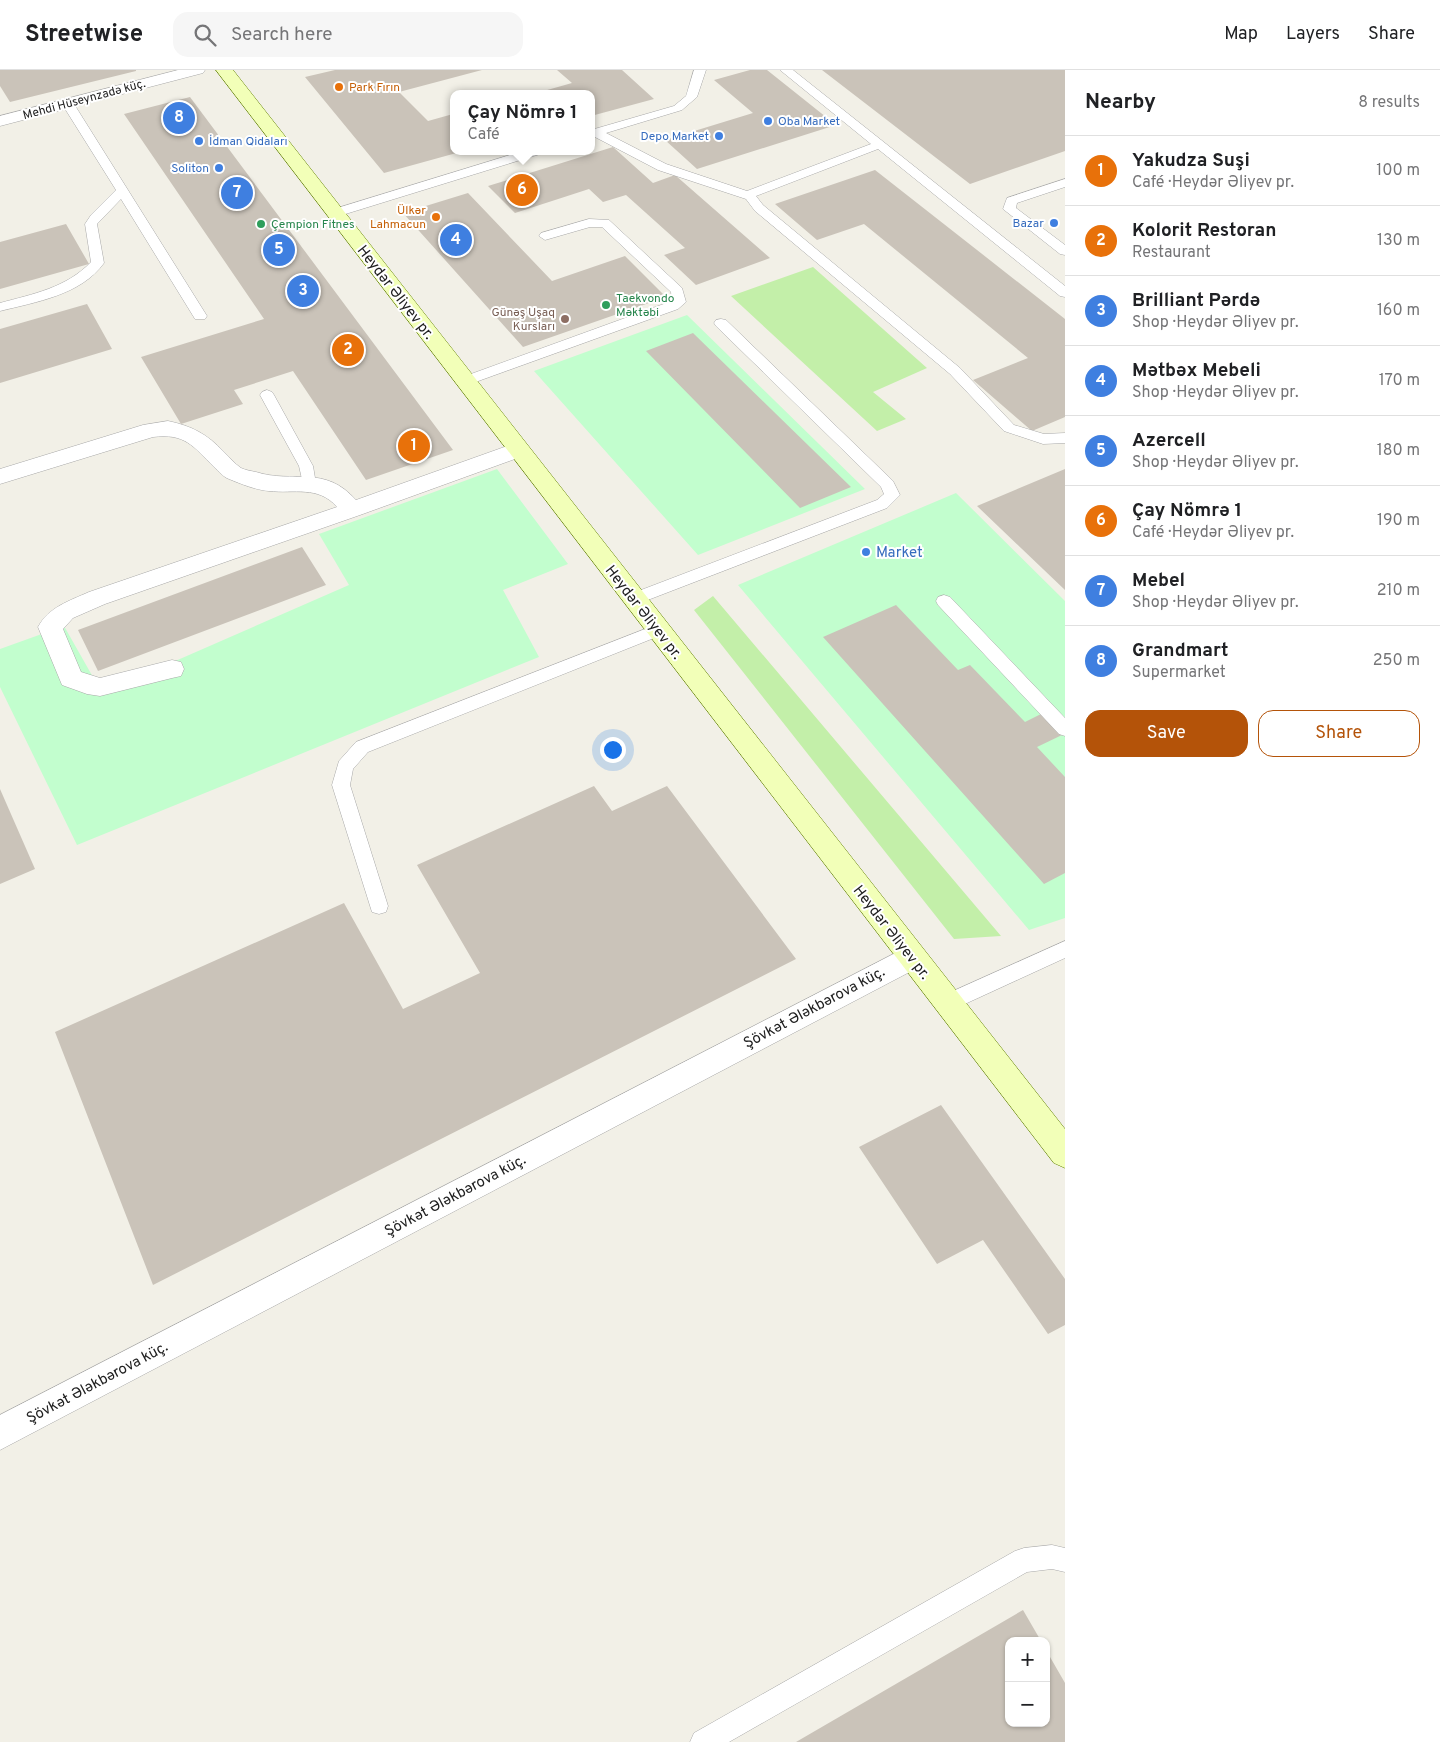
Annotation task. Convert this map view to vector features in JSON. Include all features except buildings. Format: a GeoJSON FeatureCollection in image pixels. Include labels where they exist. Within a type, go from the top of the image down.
{"type":"FeatureCollection","features":[{"type":"Feature","properties":{"kind":"main road","name":"Heydər Əliyev pr."},"geometry":{"type":"LineString","coordinates":[[224,70],[1065,1153]]}},
{"type":"Feature","properties":{"kind":"street","name":"Mehdi Hüseynzadə küç."},"geometry":{"type":"LineString","coordinates":[[0,121],[197,70]]}},
{"type":"Feature","properties":{"kind":"street"},"geometry":{"type":"LineString","coordinates":[[0,476],[151,430],[168,428],[193,436],[233,473],[268,484],[309,484],[321,486],[338,494],[352,510]]}},
{"type":"Feature","properties":{"kind":"street"},"geometry":{"type":"LineString","coordinates":[[172,668],[100,687],[87,685],[71,678],[50,627],[65,612],[97,598],[352,510],[518,450]]}},
{"type":"Feature","properties":{"kind":"street","name":"Şövkət Ələkbərova küç."},"geometry":{"type":"LineString","coordinates":[[0,1433],[911,957]]}},
{"type":"Feature","properties":{"kind":"lane"},"geometry":{"type":"LineString","coordinates":[[595,133],[678,108],[685,104],[691,97],[700,70]]}},
{"type":"Feature","properties":{"kind":"lane"},"geometry":{"type":"LineString","coordinates":[[786,70],[1065,293]]}},
{"type":"Feature","properties":{"kind":"lane"},"geometry":{"type":"LineString","coordinates":[[68,104],[200,316]]}},
{"type":"Feature","properties":{"kind":"lane"},"geometry":{"type":"LineString","coordinates":[[595,134],[662,167],[750,196],[759,208],[955,371],[1009,428],[1043,438],[1065,438]]}},
{"type":"Feature","properties":{"kind":"lane"},"geometry":{"type":"LineString","coordinates":[[750,196],[753,192],[878,145]]}},
{"type":"Feature","properties":{"kind":"lane"},"geometry":{"type":"LineString","coordinates":[[335,213],[523,155]]}},
{"type":"Feature","properties":{"kind":"lane"},"geometry":{"type":"LineString","coordinates":[[1065,184],[1011,201],[1009,209],[1065,251]]}},
{"type":"Feature","properties":{"kind":"lane"},"geometry":{"type":"LineString","coordinates":[[0,307],[65,289],[87,277],[98,263],[91,224],[94,218],[122,191]]}},
{"type":"Feature","properties":{"kind":"lane"},"geometry":{"type":"LineString","coordinates":[[465,381],[673,306],[679,302],[678,291],[605,223],[589,223],[545,236]]}},
{"type":"Feature","properties":{"kind":"lane"},"geometry":{"type":"LineString","coordinates":[[634,599],[882,504],[892,495],[888,485],[721,323]]}},
{"type":"Feature","properties":{"kind":"lane"},"geometry":{"type":"LineString","coordinates":[[267,395],[306,466],[309,484]]}},
{"type":"Feature","properties":{"kind":"lane"},"geometry":{"type":"LineString","coordinates":[[944,601],[1065,729]]}},
{"type":"Feature","properties":{"kind":"lane"},"geometry":{"type":"LineString","coordinates":[[379,906],[341,785],[345,766],[362,748],[658,630]]}},
{"type":"Feature","properties":{"kind":"lane"},"geometry":{"type":"LineString","coordinates":[[947,1003],[1065,949]]}},
{"type":"Feature","properties":{"kind":"lane"},"geometry":{"type":"LineString","coordinates":[[703,1742],[1024,1560],[1052,1557],[1065,1560]]}},
{"type":"Feature","properties":{"kind":"green space"},"geometry":{"type":"Polygon","coordinates":[[[813,267],[927,368],[873,392],[906,419],[877,431],[731,296],[813,267]]]}},
{"type":"Feature","properties":{"kind":"green space"},"geometry":{"type":"Polygon","coordinates":[[[687,315],[865,489],[698,555],[534,371],[687,315]]]}},
{"type":"Feature","properties":{"kind":"green space"},"geometry":{"type":"Polygon","coordinates":[[[497,469],[568,564],[503,590],[539,657],[77,845],[0,687],[0,649],[64,626],[102,693],[349,585],[319,534],[497,469]]]}},
{"type":"Feature","properties":{"kind":"green space"},"geometry":{"type":"Polygon","coordinates":[[[956,493],[1065,601],[1065,918],[1029,930],[738,585],[956,493]]]}},
{"type":"Feature","properties":{"kind":"green space"},"geometry":{"type":"Polygon","coordinates":[[[713,596],[1001,936],[954,939],[694,610],[713,596]]]}},
{"type":"Feature","properties":{"kind":"place","name":"Park Fırın"},"geometry":{"type":"Point","coordinates":[339,87]}},
{"type":"Feature","properties":{"kind":"place","name":"Grandmart"},"geometry":{"type":"Point","coordinates":[179,118]}},
{"type":"Feature","properties":{"kind":"place","name":"Oba Market"},"geometry":{"type":"Point","coordinates":[768,121]}},
{"type":"Feature","properties":{"kind":"place","name":"Depo Market"},"geometry":{"type":"Point","coordinates":[719,136]}},
{"type":"Feature","properties":{"kind":"place","name":"İdman Qidaları"},"geometry":{"type":"Point","coordinates":[199,141]}},
{"type":"Feature","properties":{"kind":"place","name":"Soliton"},"geometry":{"type":"Point","coordinates":[219,168]}},
{"type":"Feature","properties":{"kind":"place","name":"Çay Nömrə 1"},"geometry":{"type":"Point","coordinates":[522,190]}},
{"type":"Feature","properties":{"kind":"place","name":"Mebel"},"geometry":{"type":"Point","coordinates":[237,193]}},
{"type":"Feature","properties":{"kind":"place","name":"Ülkər Lahmacun"},"geometry":{"type":"Point","coordinates":[436,217]}},
{"type":"Feature","properties":{"kind":"place","name":"Bazar"},"geometry":{"type":"Point","coordinates":[1054,223]}},
{"type":"Feature","properties":{"kind":"place","name":"Çempion Fitnes"},"geometry":{"type":"Point","coordinates":[261,224]}},
{"type":"Feature","properties":{"kind":"place","name":"Mətbəx Mebeli"},"geometry":{"type":"Point","coordinates":[456,240]}},
{"type":"Feature","properties":{"kind":"place","name":"Azercell"},"geometry":{"type":"Point","coordinates":[279,250]}},
{"type":"Feature","properties":{"kind":"place","name":"Brilliant Pərdə"},"geometry":{"type":"Point","coordinates":[303,291]}},
{"type":"Feature","properties":{"kind":"place","name":"Taekvondo Məktəbi"},"geometry":{"type":"Point","coordinates":[606,305]}},
{"type":"Feature","properties":{"kind":"place","name":"Günəş Uşaq Kursları"},"geometry":{"type":"Point","coordinates":[565,319]}},
{"type":"Feature","properties":{"kind":"place","name":"Kolorit Restoran"},"geometry":{"type":"Point","coordinates":[348,350]}},
{"type":"Feature","properties":{"kind":"place","name":"Yakudza Suşi"},"geometry":{"type":"Point","coordinates":[414,446]}},
{"type":"Feature","properties":{"kind":"place","name":"Market"},"geometry":{"type":"Point","coordinates":[866,552]}}]}
